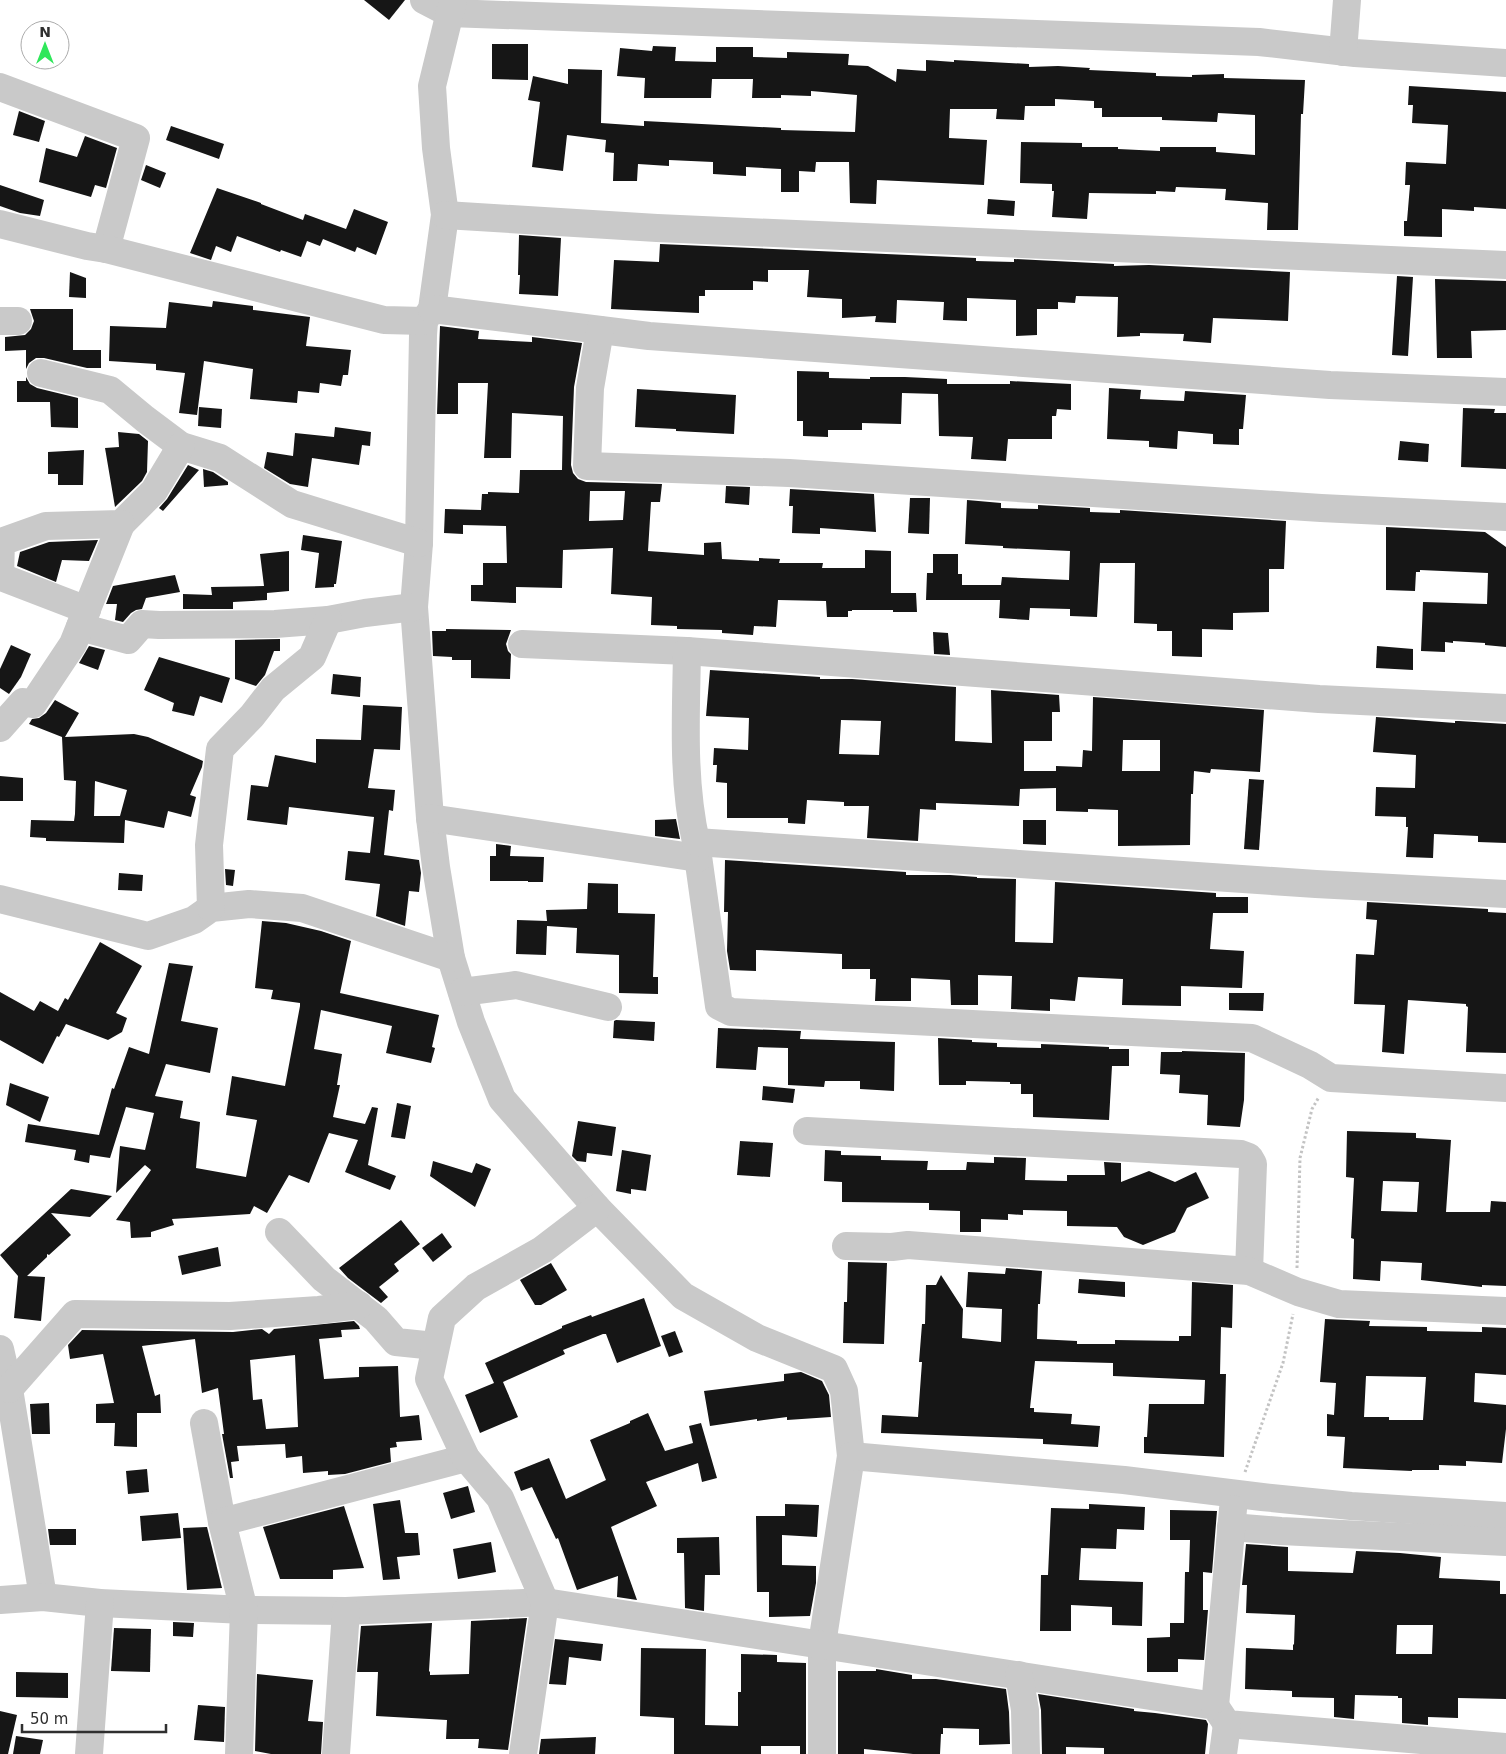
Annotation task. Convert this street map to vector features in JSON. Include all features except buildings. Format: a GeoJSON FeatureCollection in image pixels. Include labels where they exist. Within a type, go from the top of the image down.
{"type":"FeatureCollection","features":[{"type":"Feature","properties":{"kind":"street"},"geometry":{"type":"LineString","coordinates":[[424,0],[451,7],[1258,42],[1343,52],[1506,63]]}},
{"type":"Feature","properties":{"kind":"street"},"geometry":{"type":"LineString","coordinates":[[1343,52],[1346,0]]}},
{"type":"Feature","properties":{"kind":"street"},"geometry":{"type":"LineString","coordinates":[[451,7],[432,86],[436,148],[446,216],[428,315],[419,543],[414,607],[430,818],[452,958],[471,1022],[502,1099],[597,1208],[683,1296],[757,1338],[834,1369],[844,1391],[851,1456],[822,1644],[822,1754]]}},
{"type":"Feature","properties":{"kind":"street"},"geometry":{"type":"LineString","coordinates":[[0,86],[136,138],[106,249]]}},
{"type":"Feature","properties":{"kind":"street"},"geometry":{"type":"LineString","coordinates":[[446,216],[667,228],[1506,265]]}},
{"type":"Feature","properties":{"kind":"street"},"geometry":{"type":"LineString","coordinates":[[0,224],[384,320],[428,315],[659,337],[1320,384],[1506,392]]}},
{"type":"Feature","properties":{"kind":"street"},"geometry":{"type":"LineString","coordinates":[[600,330],[590,388],[587,466],[789,473],[1320,508],[1506,517]]}},
{"type":"Feature","properties":{"kind":"street"},"geometry":{"type":"LineString","coordinates":[[41,373],[110,390],[144,419],[181,446],[220,458],[292,504],[419,543]]}},
{"type":"Feature","properties":{"kind":"street"},"geometry":{"type":"LineString","coordinates":[[0,728],[23,702],[33,704],[72,644],[121,524],[154,491],[181,446]]}},
{"type":"Feature","properties":{"kind":"street"},"geometry":{"type":"LineString","coordinates":[[121,524],[46,526],[1,542],[0,577],[128,640],[142,624],[275,624],[328,620],[414,607]]}},
{"type":"Feature","properties":{"kind":"street"},"geometry":{"type":"LineString","coordinates":[[211,908],[209,845],[220,749],[252,716],[273,689],[312,656],[328,620]]}},
{"type":"Feature","properties":{"kind":"street"},"geometry":{"type":"LineString","coordinates":[[522,644],[687,651],[1319,699],[1506,708]]}},
{"type":"Feature","properties":{"kind":"street"},"geometry":{"type":"LineString","coordinates":[[687,651],[686,767],[690,817],[697,850],[719,1006],[731,1012],[1252,1038],[1310,1065],[1331,1078],[1506,1088]]}},
{"type":"Feature","properties":{"kind":"street"},"geometry":{"type":"LineString","coordinates":[[430,818],[697,850],[1506,894]]}},
{"type":"Feature","properties":{"kind":"street"},"geometry":{"type":"LineString","coordinates":[[0,899],[148,936],[194,920],[211,908],[249,904],[302,908],[452,958]]}},
{"type":"Feature","properties":{"kind":"street"},"geometry":{"type":"LineString","coordinates":[[462,992],[516,986],[608,1007]]}},
{"type":"Feature","properties":{"kind":"street"},"geometry":{"type":"LineString","coordinates":[[807,1131],[1241,1154],[1249,1157],[1253,1164],[1249,1271]]}},
{"type":"Feature","properties":{"kind":"street"},"geometry":{"type":"LineString","coordinates":[[523,1754],[545,1602],[500,1498],[466,1458],[429,1379],[442,1318],[476,1287],[542,1250],[597,1208]]}},
{"type":"Feature","properties":{"kind":"street"},"geometry":{"type":"LineString","coordinates":[[279,1232],[324,1279],[376,1319],[396,1342],[435,1346]]}},
{"type":"Feature","properties":{"kind":"street"},"geometry":{"type":"LineString","coordinates":[[846,1246],[892,1247],[908,1245],[1249,1271],[1298,1292],[1340,1304],[1506,1311]]}},
{"type":"Feature","properties":{"kind":"street"},"geometry":{"type":"LineString","coordinates":[[10,1389],[75,1314],[230,1316],[359,1305]]}},
{"type":"Feature","properties":{"kind":"street"},"geometry":{"type":"LineString","coordinates":[[0,1349],[10,1389],[43,1596]]}},
{"type":"Feature","properties":{"kind":"street"},"geometry":{"type":"LineString","coordinates":[[204,1423],[222,1522],[244,1610],[239,1754]]}},
{"type":"Feature","properties":{"kind":"street"},"geometry":{"type":"LineString","coordinates":[[851,1456],[1124,1480],[1351,1506],[1506,1516]]}},
{"type":"Feature","properties":{"kind":"street"},"geometry":{"type":"LineString","coordinates":[[222,1522],[466,1458]]}},
{"type":"Feature","properties":{"kind":"street"},"geometry":{"type":"LineString","coordinates":[[1223,1754],[1221,1715],[1234,1493]]}},
{"type":"Feature","properties":{"kind":"street"},"geometry":{"type":"LineString","coordinates":[[1231,1527],[1506,1542]]}},
{"type":"Feature","properties":{"kind":"street"},"geometry":{"type":"LineString","coordinates":[[0,1600],[43,1596],[100,1603],[244,1610],[346,1612],[545,1602],[1019,1675],[1221,1715],[1506,1747]]}},
{"type":"Feature","properties":{"kind":"street"},"geometry":{"type":"LineString","coordinates":[[89,1754],[100,1603]]}},
{"type":"Feature","properties":{"kind":"street"},"geometry":{"type":"LineString","coordinates":[[336,1754],[346,1612]]}},
{"type":"Feature","properties":{"kind":"street"},"geometry":{"type":"LineString","coordinates":[[1019,1675],[1025,1710],[1026,1754]]}}]}
